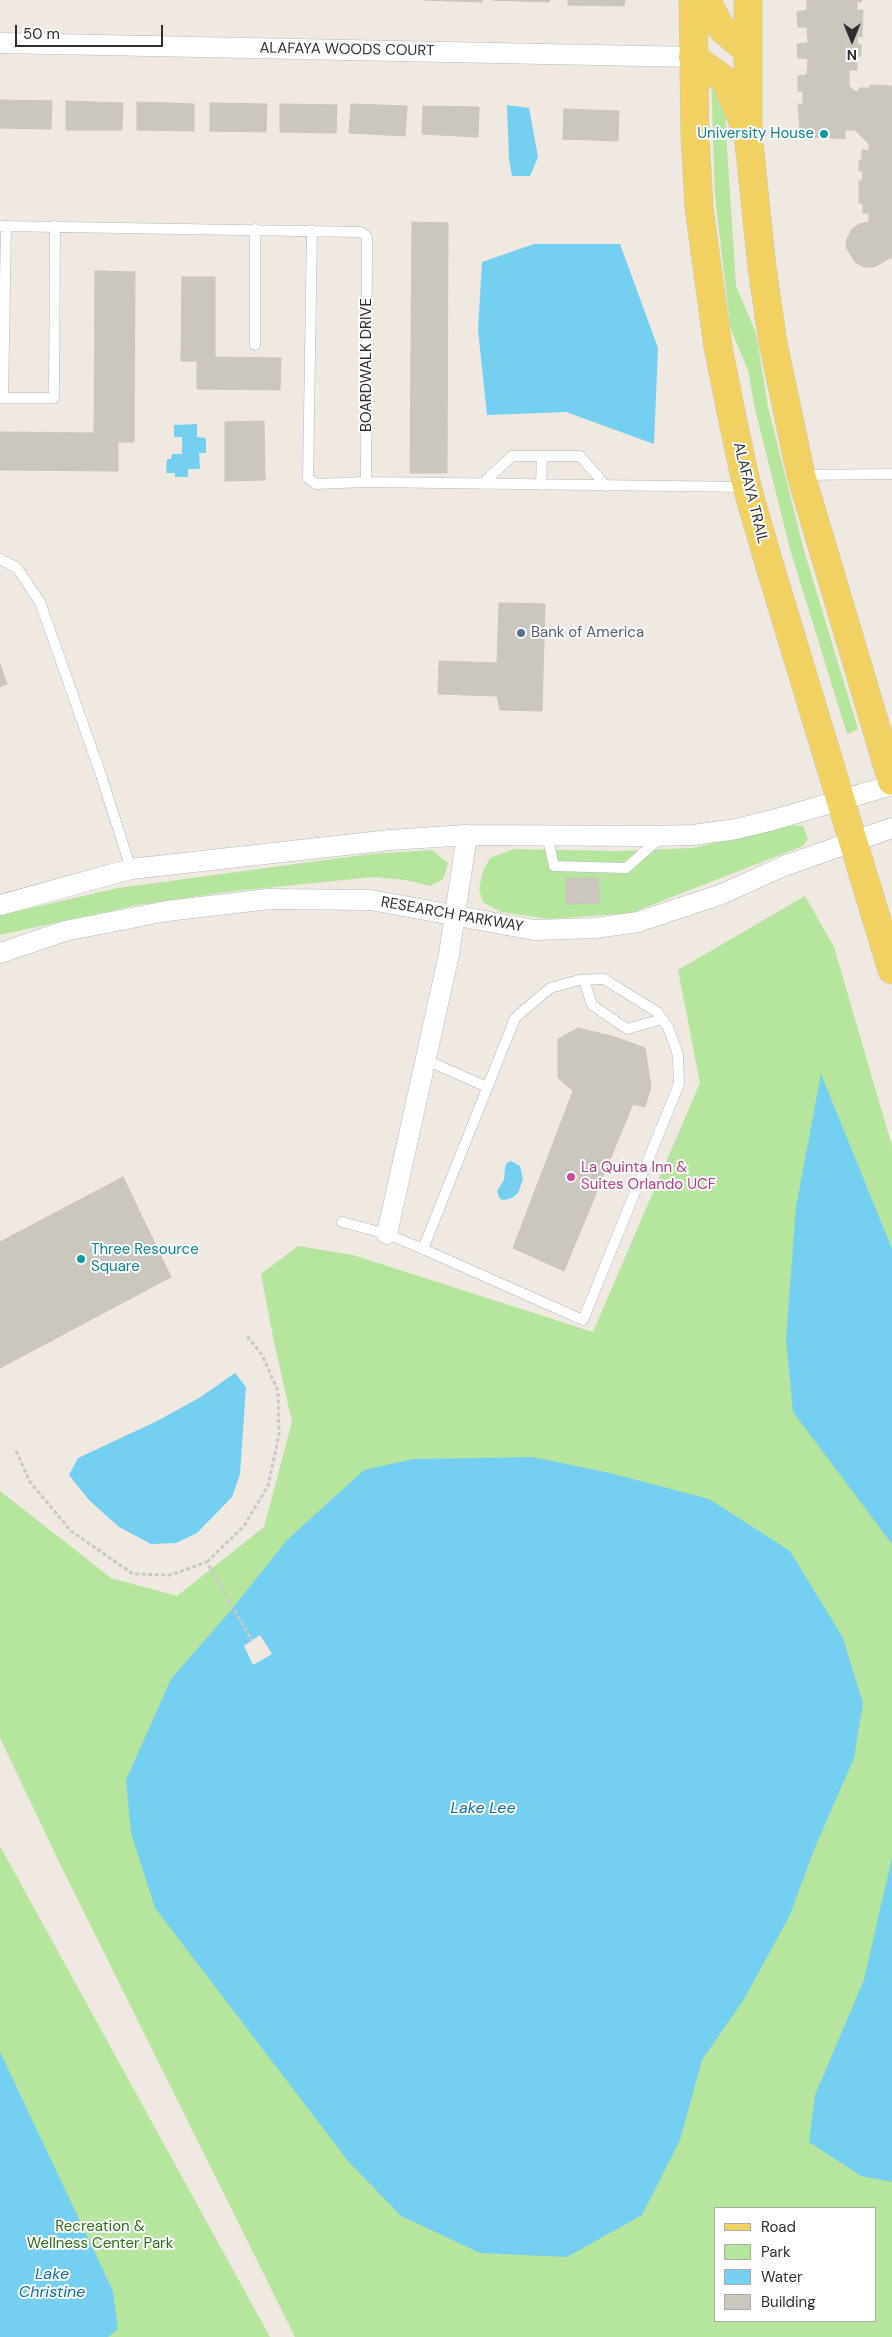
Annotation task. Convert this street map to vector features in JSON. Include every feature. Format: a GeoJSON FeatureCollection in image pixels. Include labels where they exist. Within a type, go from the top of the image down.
{"type":"FeatureCollection","features":[{"type":"Feature","properties":{"kind":"main road","name":"ALAFAYA TRAIL"},"geometry":{"type":"LineString","coordinates":[[693,0],[693,57],[699,199],[718,347],[747,487],[892,970]]}},
{"type":"Feature","properties":{"kind":"main road"},"geometry":{"type":"LineString","coordinates":[[706,0],[721,28],[748,51]]}},
{"type":"Feature","properties":{"kind":"main road"},"geometry":{"type":"LineString","coordinates":[[748,0],[748,133],[772,343],[801,475],[892,783]]}},
{"type":"Feature","properties":{"kind":"main road"},"geometry":{"type":"LineString","coordinates":[[693,57],[726,80],[748,133]]}},
{"type":"Feature","properties":{"kind":"street","name":"ALAFAYA WOODS COURT"},"geometry":{"type":"LineString","coordinates":[[0,43],[693,57]]}},
{"type":"Feature","properties":{"kind":"street"},"geometry":{"type":"LineString","coordinates":[[0,905],[130,869],[390,840],[467,835],[693,835],[736,829],[840,800],[892,783]]}},
{"type":"Feature","properties":{"kind":"street","name":"RESEARCH PARKWAY"},"geometry":{"type":"LineString","coordinates":[[0,953],[65,931],[167,911],[269,899],[371,900],[534,930],[595,928],[638,922],[722,894],[784,866],[892,828]]}},
{"type":"Feature","properties":{"kind":"street"},"geometry":{"type":"LineString","coordinates":[[388,1234],[456,916],[467,835]]}},
{"type":"Feature","properties":{"kind":"lane"},"geometry":{"type":"LineString","coordinates":[[3,226],[2,398],[54,398],[55,226]]}},
{"type":"Feature","properties":{"kind":"lane","name":"BOARDWALK DRIVE"},"geometry":{"type":"LineString","coordinates":[[3,226],[361,232],[368,237],[366,482]]}},
{"type":"Feature","properties":{"kind":"lane"},"geometry":{"type":"LineString","coordinates":[[255,229],[255,345]]}},
{"type":"Feature","properties":{"kind":"lane"},"geometry":{"type":"LineString","coordinates":[[312,230],[308,478],[316,484],[366,482],[747,487]]}},
{"type":"Feature","properties":{"kind":"lane"},"geometry":{"type":"LineString","coordinates":[[482,484],[512,456],[580,456],[606,486]]}},
{"type":"Feature","properties":{"kind":"lane"},"geometry":{"type":"LineString","coordinates":[[541,485],[542,456]]}},
{"type":"Feature","properties":{"kind":"lane"},"geometry":{"type":"LineString","coordinates":[[801,475],[892,474]]}},
{"type":"Feature","properties":{"kind":"lane"},"geometry":{"type":"LineString","coordinates":[[0,559],[17,568],[40,602],[100,772],[130,869]]}},
{"type":"Feature","properties":{"kind":"lane"},"geometry":{"type":"LineString","coordinates":[[547,836],[554,866],[626,868],[661,836]]}},
{"type":"Feature","properties":{"kind":"lane"},"geometry":{"type":"LineString","coordinates":[[342,1222],[388,1234],[422,1249],[583,1320],[679,1084],[678,1055],[668,1028],[657,1012],[604,979],[584,980],[550,988],[515,1018],[422,1249]]}},
{"type":"Feature","properties":{"kind":"lane"},"geometry":{"type":"LineString","coordinates":[[584,980],[592,1005],[627,1029],[662,1019]]}},
{"type":"Feature","properties":{"kind":"lane"},"geometry":{"type":"LineString","coordinates":[[426,1060],[488,1087]]}},
{"type":"Feature","properties":{"kind":"path"},"geometry":{"type":"LineString","coordinates":[[16,1451],[30,1482],[71,1531],[133,1574],[170,1575],[207,1562],[244,1526],[268,1486],[278,1436],[278,1391],[262,1355],[247,1336]]}},
{"type":"Feature","properties":{"kind":"path"},"geometry":{"type":"LineString","coordinates":[[207,1562],[252,1641]]}},
{"type":"Feature","properties":{"kind":"green space"},"geometry":{"type":"Polygon","coordinates":[[[711,77],[724,101],[736,286],[756,333],[768,407],[803,547],[858,729],[847,734],[790,549],[755,409],[748,370],[730,327],[715,196],[711,77]]]}},
{"type":"Feature","properties":{"kind":"green space"},"geometry":{"type":"Polygon","coordinates":[[[794,825],[803,826],[808,839],[803,846],[631,913],[549,919],[501,912],[483,902],[479,889],[483,871],[490,858],[514,849],[617,851],[692,848],[794,825]]]}},
{"type":"Feature","properties":{"kind":"green space"},"geometry":{"type":"Polygon","coordinates":[[[432,850],[448,863],[443,879],[430,886],[406,880],[373,877],[226,892],[138,905],[0,935],[0,915],[118,888],[370,854],[432,850]]]}},
{"type":"Feature","properties":{"kind":"green space"},"geometry":{"type":"Polygon","coordinates":[[[805,896],[834,947],[892,1146],[892,2337],[295,2337],[61,1866],[0,1738],[0,1491],[111,1578],[177,1596],[264,1527],[292,1422],[261,1274],[298,1246],[353,1255],[593,1332],[700,1083],[678,970],[805,896]]]}},
{"type":"Feature","properties":{"kind":"green space","name":"Recreation & Wellness Center Park"},"geometry":{"type":"Polygon","coordinates":[[[0,1846],[270,2337],[0,2337],[0,1846]]]}},
{"type":"Feature","properties":{"kind":"water"},"geometry":{"type":"Polygon","coordinates":[[[507,105],[529,108],[538,157],[530,176],[512,176],[509,159],[507,105]]]}},
{"type":"Feature","properties":{"kind":"water"},"geometry":{"type":"Polygon","coordinates":[[[534,244],[620,244],[658,348],[654,444],[566,412],[487,415],[478,330],[482,262],[534,244]]]}},
{"type":"Feature","properties":{"kind":"water"},"geometry":{"type":"Polygon","coordinates":[[[197,424],[197,437],[206,438],[206,453],[199,453],[200,469],[188,469],[188,477],[175,477],[175,473],[166,473],[167,459],[171,459],[172,454],[182,454],[182,437],[174,437],[174,425],[197,424]]]}},
{"type":"Feature","properties":{"kind":"water"},"geometry":{"type":"Polygon","coordinates":[[[821,1074],[892,1249],[892,1544],[793,1412],[786,1339],[796,1207],[821,1074]]]}},
{"type":"Feature","properties":{"kind":"water"},"geometry":{"type":"Polygon","coordinates":[[[511,1161],[520,1166],[523,1179],[518,1193],[512,1198],[504,1200],[500,1199],[497,1191],[504,1180],[505,1167],[511,1161]]]}},
{"type":"Feature","properties":{"kind":"water"},"geometry":{"type":"Polygon","coordinates":[[[235,1373],[246,1387],[240,1474],[232,1497],[197,1533],[176,1543],[151,1544],[119,1527],[89,1500],[69,1475],[78,1458],[157,1421],[199,1398],[235,1373]]]}},
{"type":"Feature","properties":{"kind":"water","name":"Lake Lee"},"geometry":{"type":"Polygon","coordinates":[[[532,1457],[610,1473],[709,1499],[790,1551],[843,1638],[863,1703],[854,1758],[816,1845],[789,1917],[744,1999],[702,2060],[680,2140],[642,2215],[567,2257],[480,2253],[401,2216],[348,2161],[155,1908],[131,1833],[126,1780],[171,1679],[232,1609],[287,1540],[364,1470],[413,1459],[532,1457]]]}},
{"type":"Feature","properties":{"kind":"water"},"geometry":{"type":"Polygon","coordinates":[[[892,1857],[892,2182],[861,2176],[809,2142],[815,2095],[864,1980],[892,1857]]]}},
{"type":"Feature","properties":{"kind":"water","name":"Lake Christine"},"geometry":{"type":"Polygon","coordinates":[[[0,2052],[113,2291],[118,2329],[108,2337],[0,2337],[0,2052]]]}},
{"type":"Feature","properties":{"kind":"pier"},"geometry":{"type":"Polygon","coordinates":[[[260,1635],[272,1654],[253,1665],[244,1646],[260,1635]]]}},
{"type":"Feature","properties":{"kind":"building"},"geometry":{"type":"Polygon","coordinates":[[[425,0],[482,0],[482,2],[425,0]]]}},
{"type":"Feature","properties":{"kind":"building"},"geometry":{"type":"Polygon","coordinates":[[[493,0],[550,0],[549,2],[493,0]]]}},
{"type":"Feature","properties":{"kind":"building"},"geometry":{"type":"Polygon","coordinates":[[[568,0],[625,0],[624,6],[568,5],[568,0]]]}},
{"type":"Feature","properties":{"kind":"building","name":"University House"},"geometry":{"type":"Polygon","coordinates":[[[807,0],[861,0],[861,2],[857,1],[857,10],[863,10],[862,37],[857,36],[858,45],[861,44],[861,56],[857,56],[857,70],[849,70],[849,86],[859,92],[859,88],[870,88],[870,85],[891,86],[892,88],[892,257],[874,267],[864,267],[855,262],[846,247],[847,239],[852,229],[859,224],[869,222],[869,213],[863,213],[863,203],[859,203],[859,181],[862,181],[863,171],[859,171],[859,160],[862,160],[862,150],[869,151],[869,144],[855,130],[845,130],[845,139],[819,137],[804,139],[804,131],[800,131],[798,104],[803,104],[803,91],[798,91],[798,76],[807,75],[808,59],[798,58],[797,44],[808,43],[807,27],[798,27],[797,12],[807,10],[807,0]]]}},
{"type":"Feature","properties":{"kind":"building"},"geometry":{"type":"Polygon","coordinates":[[[0,100],[52,101],[51,129],[0,128],[0,100]]]}},
{"type":"Feature","properties":{"kind":"building"},"geometry":{"type":"Polygon","coordinates":[[[66,101],[123,103],[122,130],[66,130],[66,101]]]}},
{"type":"Feature","properties":{"kind":"building"},"geometry":{"type":"Polygon","coordinates":[[[137,102],[194,104],[194,131],[137,130],[137,102]]]}},
{"type":"Feature","properties":{"kind":"building"},"geometry":{"type":"Polygon","coordinates":[[[210,103],[267,104],[266,132],[210,131],[210,103]]]}},
{"type":"Feature","properties":{"kind":"building"},"geometry":{"type":"Polygon","coordinates":[[[280,104],[337,105],[336,133],[280,132],[280,104]]]}},
{"type":"Feature","properties":{"kind":"building"},"geometry":{"type":"Polygon","coordinates":[[[351,104],[407,106],[405,136],[349,133],[351,104]]]}},
{"type":"Feature","properties":{"kind":"building"},"geometry":{"type":"Polygon","coordinates":[[[423,106],[479,107],[478,137],[422,134],[423,106]]]}},
{"type":"Feature","properties":{"kind":"building"},"geometry":{"type":"Polygon","coordinates":[[[564,109],[619,111],[618,141],[563,139],[564,109]]]}},
{"type":"Feature","properties":{"kind":"building"},"geometry":{"type":"Polygon","coordinates":[[[412,222],[448,223],[447,473],[410,473],[412,222]]]}},
{"type":"Feature","properties":{"kind":"building"},"geometry":{"type":"Polygon","coordinates":[[[95,271],[135,272],[134,442],[118,442],[118,471],[0,470],[0,432],[94,433],[95,271]]]}},
{"type":"Feature","properties":{"kind":"building"},"geometry":{"type":"Polygon","coordinates":[[[182,277],[215,277],[215,357],[281,358],[280,390],[197,389],[197,361],[181,361],[182,277]]]}},
{"type":"Feature","properties":{"kind":"building"},"geometry":{"type":"Polygon","coordinates":[[[264,421],[265,480],[225,481],[225,422],[264,421]]]}},
{"type":"Feature","properties":{"kind":"building","name":"Bank of America"},"geometry":{"type":"Polygon","coordinates":[[[499,603],[545,604],[542,711],[500,710],[497,696],[438,694],[439,661],[497,663],[499,603]]]}},
{"type":"Feature","properties":{"kind":"building"},"geometry":{"type":"Polygon","coordinates":[[[0,664],[7,684],[0,687],[0,664]]]}},
{"type":"Feature","properties":{"kind":"building"},"geometry":{"type":"Polygon","coordinates":[[[566,878],[598,878],[600,903],[567,904],[566,878]]]}},
{"type":"Feature","properties":{"kind":"building","name":"La Quinta Inn & Suites Orlando UCF"},"geometry":{"type":"Polygon","coordinates":[[[578,1028],[612,1036],[645,1048],[651,1087],[645,1107],[633,1104],[564,1271],[513,1248],[573,1091],[558,1078],[558,1039],[578,1028]]]}},
{"type":"Feature","properties":{"kind":"building","name":"Three Resource Square"},"geometry":{"type":"Polygon","coordinates":[[[123,1177],[171,1277],[0,1368],[0,1242],[123,1177]]]}},
{"type":"Feature","properties":{"kind":"place","name":"University House"},"geometry":{"type":"Point","coordinates":[824,134]}},
{"type":"Feature","properties":{"kind":"place","name":"Bank of America"},"geometry":{"type":"Point","coordinates":[521,633]}},
{"type":"Feature","properties":{"kind":"place","name":"La Quinta Inn & Suites Orlando UCF"},"geometry":{"type":"Point","coordinates":[571,1177]}},
{"type":"Feature","properties":{"kind":"place","name":"Three Resource Square"},"geometry":{"type":"Point","coordinates":[81,1259]}}]}
